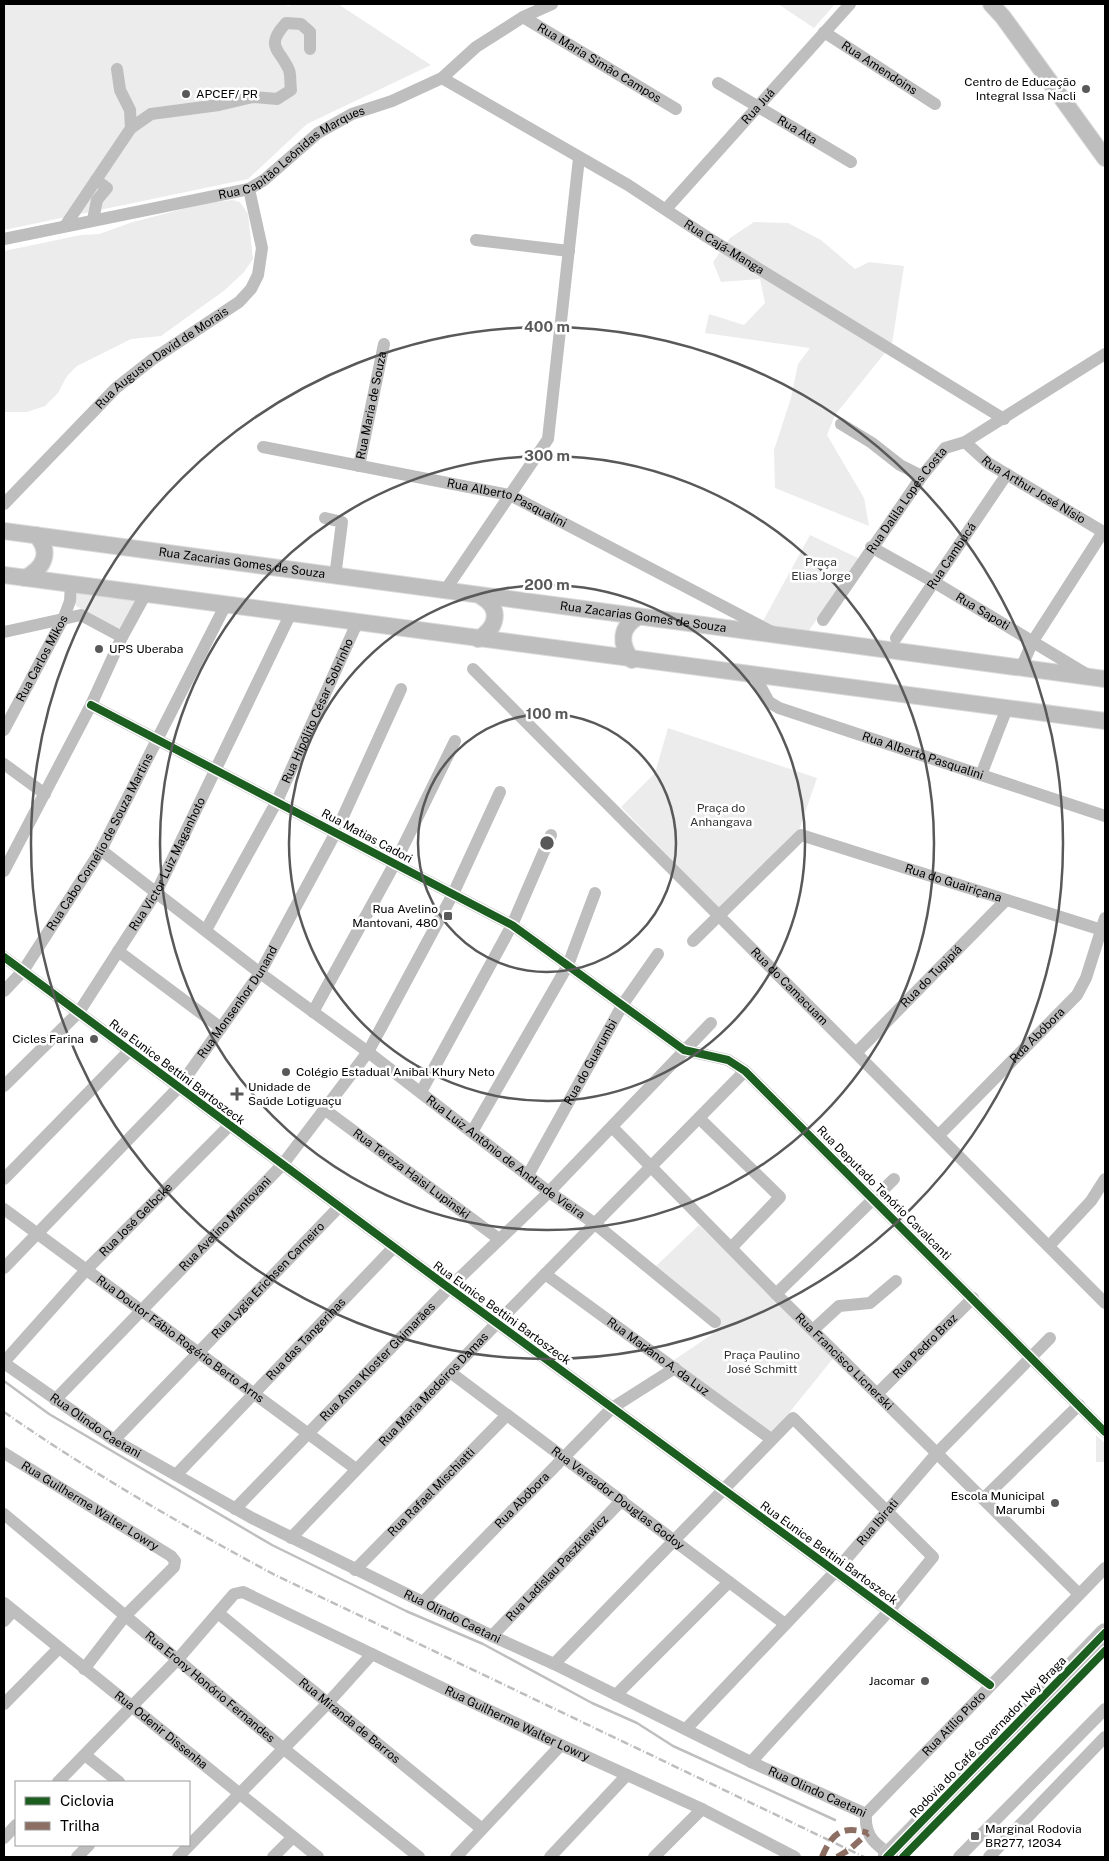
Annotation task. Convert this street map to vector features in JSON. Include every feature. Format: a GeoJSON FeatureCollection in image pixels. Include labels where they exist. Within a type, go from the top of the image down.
{"type":"FeatureCollection","features":[{"type":"Feature","properties":{"kind":"highway","name":"Rodovia do Café Governador Ney Braga"},"geometry":{"type":"LineString","coordinates":[[902,1853],[1105,1632]]}},
{"type":"Feature","properties":{"kind":"highway","name":"Rodovia do Café Governador Ney Braga"},"geometry":{"type":"LineString","coordinates":[[887,1857],[902,1853],[1105,1651]]}},
{"type":"Feature","properties":{"kind":"main road"},"geometry":{"type":"LineString","coordinates":[[991,4],[1003,17],[1105,158]]}},
{"type":"Feature","properties":{"kind":"main road","name":"Rua Zacarias Gomes de Souza"},"geometry":{"type":"LineString","coordinates":[[4,531],[444,592],[1100,678]]}},
{"type":"Feature","properties":{"kind":"main road"},"geometry":{"type":"LineString","coordinates":[[25,578],[36,573],[43,564],[46,554],[43,543],[36,535]]}},
{"type":"Feature","properties":{"kind":"main road"},"geometry":{"type":"LineString","coordinates":[[4,576],[1105,721]]}},
{"type":"Feature","properties":{"kind":"main road"},"geometry":{"type":"LineString","coordinates":[[478,639],[493,627],[496,618],[495,609],[490,601],[482,596]]}},
{"type":"Feature","properties":{"kind":"main road"},"geometry":{"type":"LineString","coordinates":[[632,660],[624,646],[624,630],[638,616]]}},
{"type":"Feature","properties":{"kind":"street","name":"Rua Capitão Leônidas Marques"},"geometry":{"type":"LineString","coordinates":[[4,239],[249,189],[264,180],[318,133],[352,114],[392,101],[442,78],[476,47],[523,16],[552,4]]}},
{"type":"Feature","properties":{"kind":"street","name":"Rua Juá"},"geometry":{"type":"LineString","coordinates":[[666,209],[850,4]]}},
{"type":"Feature","properties":{"kind":"street","name":"Rua Maria Simão Campos"},"geometry":{"type":"LineString","coordinates":[[523,16],[676,109]]}},
{"type":"Feature","properties":{"kind":"street"},"geometry":{"type":"LineString","coordinates":[[65,226],[131,128],[151,114],[253,97],[277,99],[291,90],[289,71],[276,50],[277,33],[286,23],[301,24],[310,32],[310,49]]}},
{"type":"Feature","properties":{"kind":"street","name":"Rua Amendoins"},"geometry":{"type":"LineString","coordinates":[[824,32],[935,104]]}},
{"type":"Feature","properties":{"kind":"street"},"geometry":{"type":"LineString","coordinates":[[117,69],[120,90],[130,110],[131,128]]}},
{"type":"Feature","properties":{"kind":"street","name":"Rua Cajá-Manga"},"geometry":{"type":"LineString","coordinates":[[442,78],[666,209],[1004,419]]}},
{"type":"Feature","properties":{"kind":"street","name":"Rua Ata"},"geometry":{"type":"LineString","coordinates":[[718,83],[851,162]]}},
{"type":"Feature","properties":{"kind":"street"},"geometry":{"type":"LineString","coordinates":[[444,592],[548,439],[579,158]]}},
{"type":"Feature","properties":{"kind":"street"},"geometry":{"type":"LineString","coordinates":[[93,220],[97,200],[106,188],[96,180]]}},
{"type":"Feature","properties":{"kind":"street","name":"Rua Augusto David de Morais"},"geometry":{"type":"LineString","coordinates":[[4,504],[116,388],[154,359],[239,302],[251,289],[258,275],[262,248],[249,189]]}},
{"type":"Feature","properties":{"kind":"street"},"geometry":{"type":"LineString","coordinates":[[87,193],[97,200]]}},
{"type":"Feature","properties":{"kind":"street"},"geometry":{"type":"LineString","coordinates":[[476,240],[569,251]]}},
{"type":"Feature","properties":{"kind":"street","name":"Rua Maria de Souza"},"geometry":{"type":"LineString","coordinates":[[359,466],[384,344]]}},
{"type":"Feature","properties":{"kind":"street","name":"Rua Dalila Lopes Costa"},"geometry":{"type":"LineString","coordinates":[[823,620],[871,547],[922,476],[945,448],[966,442],[1105,354]]}},
{"type":"Feature","properties":{"kind":"street"},"geometry":{"type":"LineString","coordinates":[[841,424],[872,443],[900,465],[922,476]]}},
{"type":"Feature","properties":{"kind":"street","name":"Rua Arthur José Nísio"},"geometry":{"type":"LineString","coordinates":[[966,442],[988,462],[1104,533]]}},
{"type":"Feature","properties":{"kind":"street","name":"Rua Alberto Pasqualini"},"geometry":{"type":"LineString","coordinates":[[263,447],[510,495],[780,636]]}},
{"type":"Feature","properties":{"kind":"street","name":"Rua Cambucá"},"geometry":{"type":"LineString","coordinates":[[896,638],[1007,474]]}},
{"type":"Feature","properties":{"kind":"street"},"geometry":{"type":"LineString","coordinates":[[325,518],[339,520],[342,525],[335,577]]}},
{"type":"Feature","properties":{"kind":"street"},"geometry":{"type":"LineString","coordinates":[[1021,668],[1033,641],[1104,533]]}},
{"type":"Feature","properties":{"kind":"street","name":"Rua Sapoti"},"geometry":{"type":"LineString","coordinates":[[871,547],[1033,641],[1070,666],[1100,678]]}},
{"type":"Feature","properties":{"kind":"street","name":"Rua Carlos Mikos"},"geometry":{"type":"LineString","coordinates":[[4,730],[64,618],[70,601],[71,584]]}},
{"type":"Feature","properties":{"kind":"street"},"geometry":{"type":"LineString","coordinates":[[4,872],[91,705],[122,637],[145,596]]}},
{"type":"Feature","properties":{"kind":"street"},"geometry":{"type":"LineString","coordinates":[[70,601],[81,615],[122,637]]}},
{"type":"Feature","properties":{"kind":"street","name":"Rua Cabo Cornélio de Souza Martins"},"geometry":{"type":"LineString","coordinates":[[4,991],[23,971],[101,850],[225,606]]}},
{"type":"Feature","properties":{"kind":"street"},"geometry":{"type":"LineString","coordinates":[[730,629],[736,616],[732,610]]}},
{"type":"Feature","properties":{"kind":"street","name":"Rua Victor Luiz Maganhoto"},"geometry":{"type":"LineString","coordinates":[[4,1086],[79,1012],[157,891],[290,614]]}},
{"type":"Feature","properties":{"kind":"street"},"geometry":{"type":"LineString","coordinates":[[4,632],[81,615]]}},
{"type":"Feature","properties":{"kind":"street","name":"Rua Hipólito César Sobrinho"},"geometry":{"type":"LineString","coordinates":[[206,930],[277,801],[357,623]]}},
{"type":"Feature","properties":{"kind":"street","name":"Rua do Camacuam"},"geometry":{"type":"LineString","coordinates":[[473,669],[857,1052],[1105,1303]]}},
{"type":"Feature","properties":{"kind":"street","name":"Rua Alberto Pasqualini"},"geometry":{"type":"LineString","coordinates":[[754,675],[769,702],[779,708],[1105,816]]}},
{"type":"Feature","properties":{"kind":"street","name":"Rua Monsenhor Dunand"},"geometry":{"type":"LineString","coordinates":[[4,1268],[180,1087],[260,973],[336,832],[402,689]]}},
{"type":"Feature","properties":{"kind":"street","name":"Rua Matias Cadori"},"geometry":{"type":"LineString","coordinates":[[91,705],[217,769],[512,925],[623,1004]]}},
{"type":"Feature","properties":{"kind":"street"},"geometry":{"type":"LineString","coordinates":[[981,775],[1007,708]]}},
{"type":"Feature","properties":{"kind":"street"},"geometry":{"type":"LineString","coordinates":[[313,1012],[395,863],[455,741]]}},
{"type":"Feature","properties":{"kind":"street"},"geometry":{"type":"LineString","coordinates":[[4,764],[45,794]]}},
{"type":"Feature","properties":{"kind":"street","name":"Rua Avelino Mantovani"},"geometry":{"type":"LineString","coordinates":[[55,1400],[283,1164],[368,1052],[453,894],[500,792]]}},
{"type":"Feature","properties":{"kind":"street","name":"Rua do Guairiçana"},"geometry":{"type":"LineString","coordinates":[[719,915],[801,834],[1006,900],[1104,927]]}},
{"type":"Feature","properties":{"kind":"street"},"geometry":{"type":"LineString","coordinates":[[420,1092],[512,925],[551,835]]}},
{"type":"Feature","properties":{"kind":"street","name":"Rua Luiz Antônio de Andrade Vieira"},"geometry":{"type":"LineString","coordinates":[[101,850],[549,1192],[594,1223],[715,1322]]}},
{"type":"Feature","properties":{"kind":"street"},"geometry":{"type":"LineString","coordinates":[[472,1132],[568,965],[595,893]]}},
{"type":"Feature","properties":{"kind":"street","name":"Rua do Tupipiá"},"geometry":{"type":"LineString","coordinates":[[857,1052],[1006,900]]}},
{"type":"Feature","properties":{"kind":"street"},"geometry":{"type":"LineString","coordinates":[[693,940],[719,915]]}},
{"type":"Feature","properties":{"kind":"street","name":"Rua Abóbora"},"geometry":{"type":"LineString","coordinates":[[939,1135],[1077,995],[1086,978],[1104,927]]}},
{"type":"Feature","properties":{"kind":"street"},"geometry":{"type":"LineString","coordinates":[[118,951],[221,1028]]}},
{"type":"Feature","properties":{"kind":"street","name":"Rua do Guarumbi"},"geometry":{"type":"LineString","coordinates":[[528,1175],[623,1004],[658,954]]}},
{"type":"Feature","properties":{"kind":"street","name":"Rua Eunice Bettini Bartoszeck"},"geometry":{"type":"LineString","coordinates":[[4,957],[497,1324],[990,1685]]}},
{"type":"Feature","properties":{"kind":"street","name":"Rua Deputado Tenório Cavalcanti"},"geometry":{"type":"LineString","coordinates":[[623,1004],[684,1050],[728,1060],[745,1071],[874,1198],[1105,1432]]}},
{"type":"Feature","properties":{"kind":"street","name":"Rua Anna Kloster Guimarães"},"geometry":{"type":"LineString","coordinates":[[235,1509],[449,1288],[549,1192],[711,1023]]}},
{"type":"Feature","properties":{"kind":"street"},"geometry":{"type":"LineString","coordinates":[[4,1179],[130,1050]]}},
{"type":"Feature","properties":{"kind":"street","name":"Rua Maria Medeiros Damas"},"geometry":{"type":"LineString","coordinates":[[291,1538],[594,1223],[745,1071]]}},
{"type":"Feature","properties":{"kind":"street","name":"Rua Tereza Haisi Lupinski"},"geometry":{"type":"LineString","coordinates":[[324,1109],[499,1239]]}},
{"type":"Feature","properties":{"kind":"street"},"geometry":{"type":"LineString","coordinates":[[699,1118],[780,1197],[731,1248]]}},
{"type":"Feature","properties":{"kind":"street","name":"Rua José Gelbcke"},"geometry":{"type":"LineString","coordinates":[[4,1362],[86,1270],[230,1125]]}},
{"type":"Feature","properties":{"kind":"street","name":"Rua Francisco Licnerski"},"geometry":{"type":"LineString","coordinates":[[612,1126],[776,1294],[1079,1594]]}},
{"type":"Feature","properties":{"kind":"street"},"geometry":{"type":"LineString","coordinates":[[776,1294],[894,1179]]}},
{"type":"Feature","properties":{"kind":"street"},"geometry":{"type":"LineString","coordinates":[[1049,1246],[1091,1201],[1105,1179]]}},
{"type":"Feature","properties":{"kind":"street","name":"Rua Lygia Erichsen Carneiro"},"geometry":{"type":"LineString","coordinates":[[114,1440],[339,1207]]}},
{"type":"Feature","properties":{"kind":"street","name":"Rua Doutor Fábio Rogério Berto Arns"},"geometry":{"type":"LineString","coordinates":[[4,1209],[356,1469]]}},
{"type":"Feature","properties":{"kind":"street","name":"Rua das Tangerinas"},"geometry":{"type":"LineString","coordinates":[[176,1475],[394,1247]]}},
{"type":"Feature","properties":{"kind":"street","name":"Rua Mariano A. da Luz"},"geometry":{"type":"LineString","coordinates":[[545,1274],[771,1439]]}},
{"type":"Feature","properties":{"kind":"street"},"geometry":{"type":"LineString","coordinates":[[813,1330],[839,1306],[870,1303],[896,1281]]}},
{"type":"Feature","properties":{"kind":"street","name":"Rua Pedro Braz"},"geometry":{"type":"LineString","coordinates":[[877,1394],[973,1298]]}},
{"type":"Feature","properties":{"kind":"street","name":"Rua Ibirati"},"geometry":{"type":"LineString","coordinates":[[686,1730],[835,1572],[886,1510],[937,1453],[1050,1338]]}},
{"type":"Feature","properties":{"kind":"street","name":"Rua Olindo Caetani"},"geometry":{"type":"LineString","coordinates":[[4,1362],[114,1440],[235,1509],[355,1570],[554,1664],[751,1762],[866,1814],[866,1827],[871,1840],[876,1846],[902,1853]]}},
{"type":"Feature","properties":{"kind":"street","name":"Rua Abóbora"},"geometry":{"type":"LineString","coordinates":[[423,1602],[612,1408],[675,1368]]}},
{"type":"Feature","properties":{"kind":"street","name":"Rua Vereador Douglas Godoy"},"geometry":{"type":"LineString","coordinates":[[450,1372],[785,1624]]}},
{"type":"Feature","properties":{"kind":"street"},"geometry":{"type":"LineString","coordinates":[[983,1499],[1079,1405]]}},
{"type":"Feature","properties":{"kind":"street","name":"Rua Rafael Mischiatti"},"geometry":{"type":"LineString","coordinates":[[355,1570],[507,1414]]}},
{"type":"Feature","properties":{"kind":"street"},"geometry":{"type":"LineString","coordinates":[[554,1664],[793,1418],[933,1557],[889,1611],[751,1762]]}},
{"type":"Feature","properties":{"kind":"street","name":"Rua Guilherme Walter Lowry"},"geometry":{"type":"LineString","coordinates":[[4,1453],[175,1560],[174,1566],[126,1616]]}},
{"type":"Feature","properties":{"kind":"street","name":"Rua Ladislau Paszkiewicz"},"geometry":{"type":"LineString","coordinates":[[492,1636],[622,1500]]}},
{"type":"Feature","properties":{"kind":"street","name":"Rua Erony Honório Fernandes"},"geometry":{"type":"LineString","coordinates":[[4,1514],[284,1748],[419,1857]]}},
{"type":"Feature","properties":{"kind":"street","name":"Rua Atílio Pioto"},"geometry":{"type":"LineString","coordinates":[[866,1814],[1105,1568]]}},
{"type":"Feature","properties":{"kind":"street"},"geometry":{"type":"LineString","coordinates":[[616,1695],[729,1582]]}},
{"type":"Feature","properties":{"kind":"street","name":"Rua Guilherme Walter Lowry"},"geometry":{"type":"LineString","coordinates":[[218,1613],[234,1594],[240,1592],[561,1745],[702,1809],[796,1857]]}},
{"type":"Feature","properties":{"kind":"street"},"geometry":{"type":"LineString","coordinates":[[4,1621],[8,1607]]}},
{"type":"Feature","properties":{"kind":"street","name":"Rua Odenir Dissenha"},"geometry":{"type":"LineString","coordinates":[[8,1607],[318,1857]]}},
{"type":"Feature","properties":{"kind":"street"},"geometry":{"type":"LineString","coordinates":[[59,1781],[133,1707],[218,1613]]}},
{"type":"Feature","properties":{"kind":"street","name":"Rua Miranda de Barros"},"geometry":{"type":"LineString","coordinates":[[218,1613],[482,1829]]}},
{"type":"Feature","properties":{"kind":"street"},"geometry":{"type":"LineString","coordinates":[[84,1668],[126,1616]]}},
{"type":"Feature","properties":{"kind":"street"},"geometry":{"type":"LineString","coordinates":[[4,1704],[59,1648]]}},
{"type":"Feature","properties":{"kind":"street"},"geometry":{"type":"LineString","coordinates":[[191,1840],[327,1704],[372,1654]]}},
{"type":"Feature","properties":{"kind":"street"},"geometry":{"type":"LineString","coordinates":[[960,1857],[1105,1709]]}},
{"type":"Feature","properties":{"kind":"street"},"geometry":{"type":"LineString","coordinates":[[988,1857],[1105,1737]]}},
{"type":"Feature","properties":{"kind":"street"},"geometry":{"type":"LineString","coordinates":[[456,1857],[561,1745]]}},
{"type":"Feature","properties":{"kind":"street"},"geometry":{"type":"LineString","coordinates":[[85,1755],[118,1781]]}},
{"type":"Feature","properties":{"kind":"street"},"geometry":{"type":"LineString","coordinates":[[550,1857],[628,1775]]}},
{"type":"Feature","properties":{"kind":"street"},"geometry":{"type":"LineString","coordinates":[[654,1857],[702,1809]]}},
{"type":"Feature","properties":{"kind":"street"},"geometry":{"type":"LineString","coordinates":[[4,1838],[15,1826]]}},
{"type":"Feature","properties":{"kind":"street"},"geometry":{"type":"LineString","coordinates":[[273,1857],[293,1837]]}},
{"type":"Feature","properties":{"kind":"street"},"geometry":{"type":"LineString","coordinates":[[77,1857],[88,1846]]}},
{"type":"Feature","properties":{"kind":"street"},"geometry":{"type":"LineString","coordinates":[[178,1857],[186,1846]]}},
{"type":"Feature","properties":{"kind":"green space","name":"APCEF/ PR"},"geometry":{"type":"Polygon","coordinates":[[[4,4],[285,4],[288,6],[294,4],[338,4],[431,65],[307,124],[248,179],[4,230],[4,4]]]}},
{"type":"Feature","properties":{"kind":"green space"},"geometry":{"type":"Polygon","coordinates":[[[778,4],[835,4],[814,28],[778,4]]]}},
{"type":"Feature","properties":{"kind":"green space"},"geometry":{"type":"Polygon","coordinates":[[[233,200],[240,202],[248,214],[253,259],[244,272],[225,290],[161,336],[131,339],[77,366],[67,376],[58,393],[45,406],[27,412],[4,412],[4,251],[81,235],[99,234],[133,222],[206,203],[233,200]]]}},
{"type":"Feature","properties":{"kind":"green space"},"geometry":{"type":"Polygon","coordinates":[[[754,222],[788,223],[821,240],[855,269],[869,262],[904,266],[892,344],[835,415],[827,435],[864,498],[869,526],[775,488],[774,450],[791,398],[798,364],[810,348],[705,333],[709,314],[744,325],[765,303],[760,279],[721,282],[713,262],[730,238],[754,222]]]}},
{"type":"Feature","properties":{"kind":"green space","name":"Praça Elias Jorge"},"geometry":{"type":"Polygon","coordinates":[[[810,535],[860,559],[807,633],[781,632],[763,621],[810,535]]]}},
{"type":"Feature","properties":{"kind":"green space"},"geometry":{"type":"Polygon","coordinates":[[[79,591],[138,601],[122,630],[76,606],[75,597],[79,591]]]}},
{"type":"Feature","properties":{"kind":"green space","name":"Praça do Anhangava"},"geometry":{"type":"Polygon","coordinates":[[[668,728],[817,778],[798,833],[720,910],[621,807],[655,773],[668,728]]]}},
{"type":"Feature","properties":{"kind":"green space","name":"Praça Paulino José Schmitt"},"geometry":{"type":"Polygon","coordinates":[[[699,1225],[835,1356],[772,1434],[671,1362],[717,1331],[717,1319],[655,1267],[699,1225]]]}},
{"type":"Feature","properties":{"kind":"green space"},"geometry":{"type":"Polygon","coordinates":[[[1096,1435],[1105,1443],[1105,1462],[1096,1462],[1096,1435]]]}},
{"type":"Feature","properties":{"kind":"waterway"},"geometry":{"type":"LineString","coordinates":[[4,1381],[49,1414],[272,1545],[406,1611],[483,1644],[592,1703],[637,1723],[673,1746],[835,1820]]}},
{"type":"Feature","properties":{"kind":"railway"},"geometry":{"type":"LineString","coordinates":[[4,1412],[70,1456],[137,1497],[275,1575],[864,1857]]}},
{"type":"Feature","properties":{"kind":"marked path"},"geometry":{"type":"LineString","coordinates":[[822,1857],[830,1842],[839,1833],[851,1830],[868,1833]]}},
{"type":"Feature","properties":{"kind":"marked path"},"geometry":{"type":"LineString","coordinates":[[837,1857],[849,1850],[868,1833]]}},
{"type":"Feature","properties":{"kind":"cycle path"},"geometry":{"type":"LineString","coordinates":[[91,705],[512,925],[684,1050],[728,1060],[745,1071],[1105,1432]]}},
{"type":"Feature","properties":{"kind":"cycle path"},"geometry":{"type":"LineString","coordinates":[[4,957],[449,1288],[990,1685]]}},
{"type":"Feature","properties":{"kind":"cycle path"},"geometry":{"type":"LineString","coordinates":[[887,1857],[1105,1633]]}},
{"type":"Feature","properties":{"kind":"cycle path"},"geometry":{"type":"LineString","coordinates":[[903,1857],[1105,1651]]}},
{"type":"Feature","properties":{"kind":"place","name":"Centro de Educação Integral Issa Nacli"},"geometry":{"type":"Point","coordinates":[1086,89]}},
{"type":"Feature","properties":{"kind":"place","name":"APCEF/ PR"},"geometry":{"type":"Point","coordinates":[186,94]}},
{"type":"Feature","properties":{"kind":"place","name":"UPS Uberaba"},"geometry":{"type":"Point","coordinates":[99,649]}},
{"type":"Feature","properties":{"kind":"place","name":"Rua Avelino Mantovani, 480"},"geometry":{"type":"Point","coordinates":[448,916]}},
{"type":"Feature","properties":{"kind":"place","name":"Cicles Farina"},"geometry":{"type":"Point","coordinates":[94,1039]}},
{"type":"Feature","properties":{"kind":"place","name":"Colégio Estadual Anibal Khury Neto"},"geometry":{"type":"Point","coordinates":[286,1072]}},
{"type":"Feature","properties":{"kind":"place","name":"Unidade de Saúde Lotiguaçu"},"geometry":{"type":"Point","coordinates":[237,1094]}},
{"type":"Feature","properties":{"kind":"place","name":"Escola Municipal Marumbi"},"geometry":{"type":"Point","coordinates":[1055,1503]}},
{"type":"Feature","properties":{"kind":"place","name":"Jacomar"},"geometry":{"type":"Point","coordinates":[925,1681]}},
{"type":"Feature","properties":{"kind":"place","name":"Marginal Rodovia BR277, 12034"},"geometry":{"type":"Point","coordinates":[975,1836]}}]}
